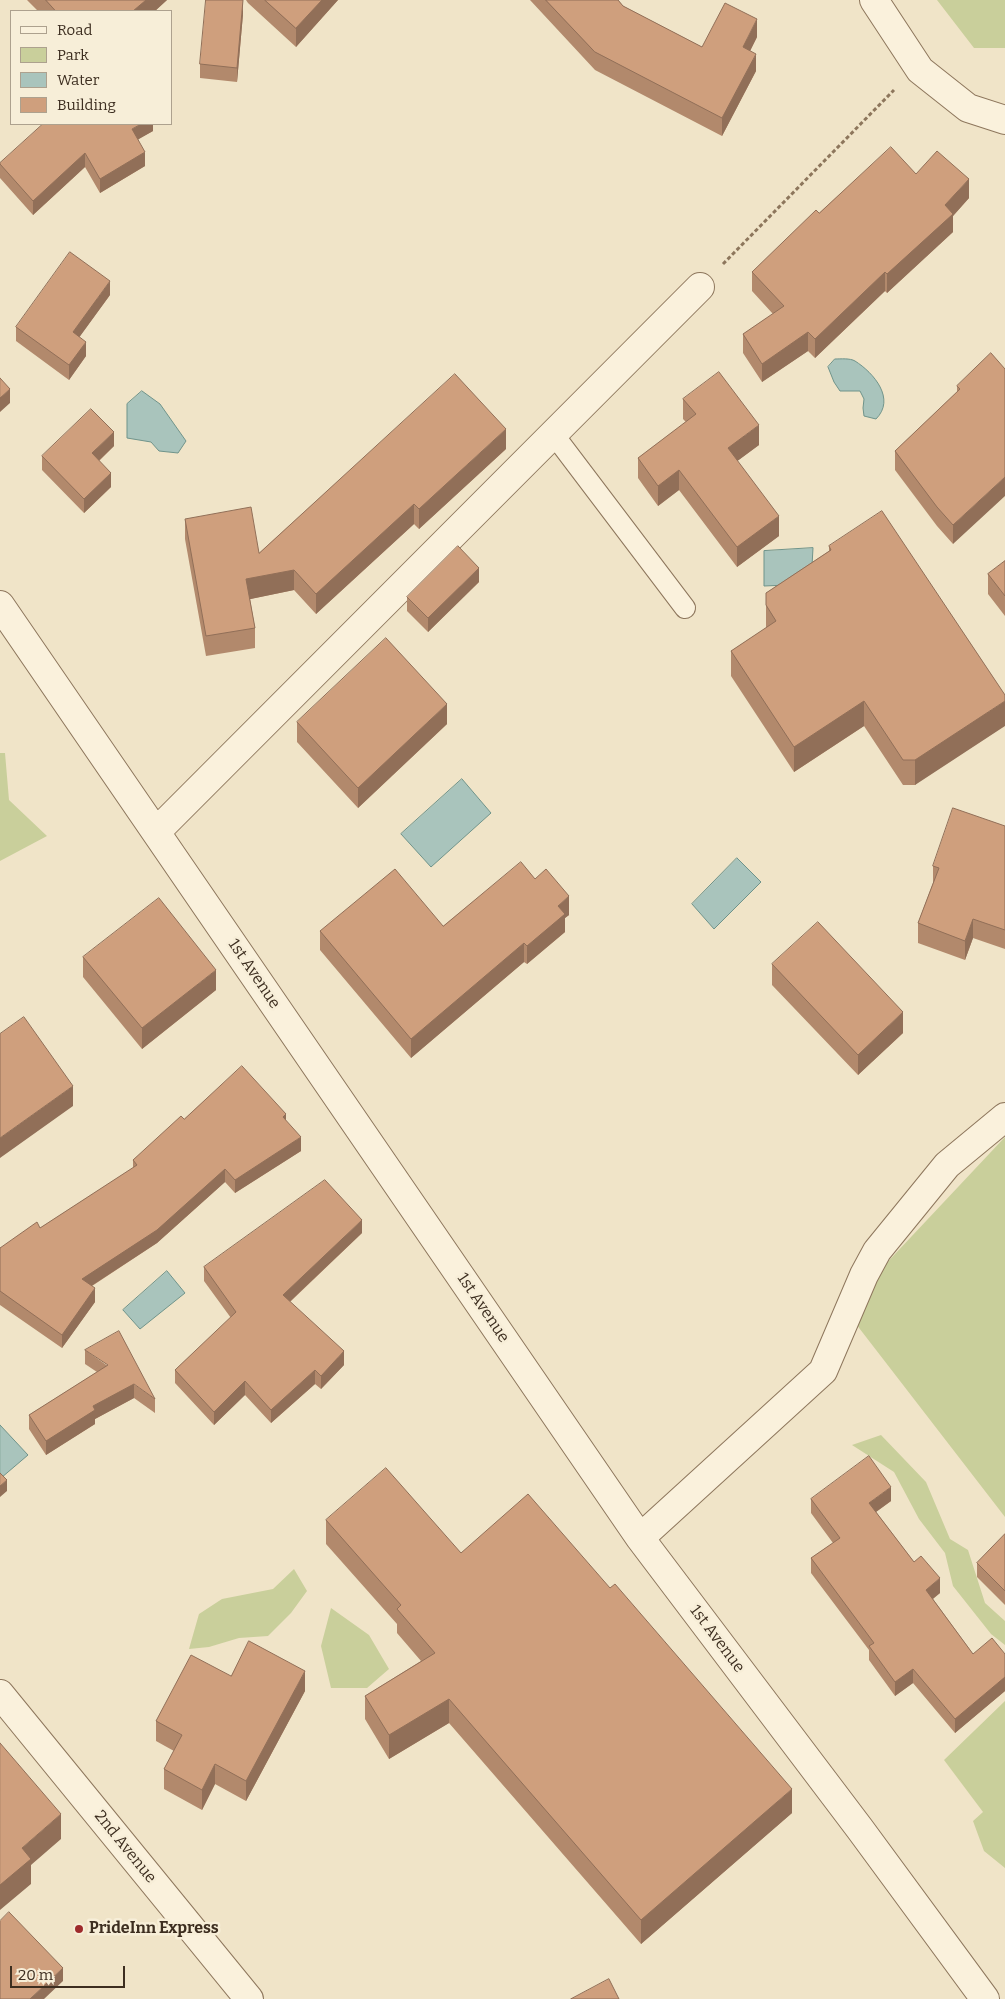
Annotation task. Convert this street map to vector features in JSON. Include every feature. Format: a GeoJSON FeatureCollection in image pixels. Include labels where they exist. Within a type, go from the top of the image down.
{"type":"FeatureCollection","features":[{"type":"Feature","properties":{"kind":"street"},"geometry":{"type":"LineString","coordinates":[[874,0],[920,70],[968,108],[1005,120]]}},
{"type":"Feature","properties":{"kind":"street"},"geometry":{"type":"LineString","coordinates":[[156,832],[700,287]]}},
{"type":"Feature","properties":{"kind":"street","name":"1st Avenue"},"geometry":{"type":"LineString","coordinates":[[0,605],[640,1538],[860,1829],[985,1999]]}},
{"type":"Feature","properties":{"kind":"street"},"geometry":{"type":"LineString","coordinates":[[640,1538],[823,1371],[864,1275],[877,1251],[947,1166],[1005,1117]]}},
{"type":"Feature","properties":{"kind":"street","name":"2nd Avenue"},"geometry":{"type":"LineString","coordinates":[[0,1694],[249,1999]]}},
{"type":"Feature","properties":{"kind":"lane"},"geometry":{"type":"LineString","coordinates":[[554,435],[685,608]]}},
{"type":"Feature","properties":{"kind":"path"},"geometry":{"type":"LineString","coordinates":[[700,287],[898,87],[920,70]]}},
{"type":"Feature","properties":{"kind":"green space"},"geometry":{"type":"Polygon","coordinates":[[[937,0],[1005,0],[1005,48],[974,48],[937,0]]]}},
{"type":"Feature","properties":{"kind":"green space"},"geometry":{"type":"Polygon","coordinates":[[[0,753],[5,753],[9,800],[47,836],[0,861],[0,753]]]}},
{"type":"Feature","properties":{"kind":"green space"},"geometry":{"type":"Polygon","coordinates":[[[1005,1137],[1005,1517],[856,1324],[880,1270],[1005,1137]]]}},
{"type":"Feature","properties":{"kind":"green space"},"geometry":{"type":"Polygon","coordinates":[[[881,1435],[926,1482],[950,1539],[968,1550],[985,1603],[1005,1621],[1005,1645],[991,1634],[953,1586],[945,1553],[919,1519],[894,1472],[852,1445],[881,1435]]]}},
{"type":"Feature","properties":{"kind":"green space"},"geometry":{"type":"Polygon","coordinates":[[[294,1569],[307,1591],[291,1613],[268,1636],[239,1638],[209,1647],[189,1649],[199,1614],[222,1599],[273,1589],[294,1569]]]}},
{"type":"Feature","properties":{"kind":"green space"},"geometry":{"type":"Polygon","coordinates":[[[331,1608],[369,1635],[389,1669],[367,1688],[331,1688],[321,1646],[331,1608]]]}},
{"type":"Feature","properties":{"kind":"green space"},"geometry":{"type":"Polygon","coordinates":[[[1005,1701],[1005,1868],[984,1851],[973,1821],[983,1812],[944,1760],[1005,1701]]]}},
{"type":"Feature","properties":{"kind":"water"},"geometry":{"type":"Polygon","coordinates":[[[835,359],[855,361],[875,379],[883,395],[884,403],[882,411],[876,419],[864,416],[864,399],[860,391],[840,391],[828,367],[835,359]]]}},
{"type":"Feature","properties":{"kind":"water"},"geometry":{"type":"Polygon","coordinates":[[[142,391],[160,404],[186,441],[178,453],[159,451],[151,442],[127,438],[127,404],[142,391]]]}},
{"type":"Feature","properties":{"kind":"water"},"geometry":{"type":"Polygon","coordinates":[[[813,548],[811,584],[764,586],[764,551],[813,548]]]}},
{"type":"Feature","properties":{"kind":"water"},"geometry":{"type":"Polygon","coordinates":[[[462,779],[491,813],[431,867],[401,834],[462,779]]]}},
{"type":"Feature","properties":{"kind":"water"},"geometry":{"type":"Polygon","coordinates":[[[737,858],[761,882],[714,929],[692,904],[737,858]]]}},
{"type":"Feature","properties":{"kind":"water"},"geometry":{"type":"Polygon","coordinates":[[[167,1271],[185,1293],[140,1329],[123,1310],[167,1271]]]}},
{"type":"Feature","properties":{"kind":"water"},"geometry":{"type":"Polygon","coordinates":[[[0,1425],[28,1455],[1,1478],[0,1477],[0,1425]]]}},
{"type":"Feature","properties":{"kind":"building"},"geometry":{"type":"Polygon","coordinates":[[[46,0],[146,0],[134,10],[55,10],[46,0]]]}},
{"type":"Feature","properties":{"kind":"building"},"geometry":{"type":"Polygon","coordinates":[[[206,0],[243,0],[237,68],[200,64],[206,0]]]}},
{"type":"Feature","properties":{"kind":"building"},"geometry":{"type":"Polygon","coordinates":[[[265,0],[322,0],[296,28],[265,0]]]}},
{"type":"Feature","properties":{"kind":"building"},"geometry":{"type":"Polygon","coordinates":[[[546,0],[618,0],[623,6],[702,47],[725,3],[757,19],[743,47],[756,54],[722,118],[595,52],[546,0]]]}},
{"type":"Feature","properties":{"kind":"building"},"geometry":{"type":"Polygon","coordinates":[[[42,125],[139,125],[132,129],[145,152],[100,179],[85,153],[33,201],[0,163],[42,125]]]}},
{"type":"Feature","properties":{"kind":"building"},"geometry":{"type":"Polygon","coordinates":[[[891,147],[916,174],[937,151],[969,179],[945,205],[953,214],[887,274],[885,272],[815,339],[808,332],[762,364],[743,334],[784,306],[752,272],[816,210],[819,213],[891,147]]]}},
{"type":"Feature","properties":{"kind":"building"},"geometry":{"type":"Polygon","coordinates":[[[70,252],[110,281],[73,332],[86,342],[69,365],[16,327],[70,252]]]}},
{"type":"Feature","properties":{"kind":"building"},"geometry":{"type":"Polygon","coordinates":[[[991,353],[1005,369],[1005,477],[953,525],[895,451],[960,389],[957,386],[991,353]]]}},
{"type":"Feature","properties":{"kind":"building"},"geometry":{"type":"Polygon","coordinates":[[[719,372],[759,425],[728,448],[779,516],[737,547],[679,470],[658,486],[638,458],[696,414],[683,399],[719,372]]]}},
{"type":"Feature","properties":{"kind":"building"},"geometry":{"type":"Polygon","coordinates":[[[455,374],[506,429],[419,509],[414,504],[316,594],[294,570],[246,579],[255,628],[206,636],[185,519],[251,507],[259,553],[455,374]]]}},
{"type":"Feature","properties":{"kind":"building"},"geometry":{"type":"Polygon","coordinates":[[[0,378],[10,389],[0,398],[0,378]]]}},
{"type":"Feature","properties":{"kind":"building"},"geometry":{"type":"Polygon","coordinates":[[[91,409],[114,432],[92,453],[111,473],[84,499],[42,456],[91,409]]]}},
{"type":"Feature","properties":{"kind":"building"},"geometry":{"type":"Polygon","coordinates":[[[882,511],[1005,695],[1005,701],[915,760],[903,760],[864,701],[794,747],[731,651],[776,621],[766,605],[766,593],[831,550],[829,546],[882,511]]]}},
{"type":"Feature","properties":{"kind":"building"},"geometry":{"type":"Polygon","coordinates":[[[458,546],[479,568],[428,618],[407,597],[458,546]]]}},
{"type":"Feature","properties":{"kind":"building"},"geometry":{"type":"Polygon","coordinates":[[[1005,561],[1005,596],[988,574],[1005,561]]]}},
{"type":"Feature","properties":{"kind":"building"},"geometry":{"type":"Polygon","coordinates":[[[386,638],[447,704],[358,788],[297,722],[386,638]]]}},
{"type":"Feature","properties":{"kind":"building"},"geometry":{"type":"Polygon","coordinates":[[[953,808],[1005,826],[1005,930],[973,919],[965,941],[918,923],[939,868],[933,866],[953,808]]]}},
{"type":"Feature","properties":{"kind":"building"},"geometry":{"type":"Polygon","coordinates":[[[521,862],[535,879],[546,869],[569,896],[558,906],[565,914],[527,946],[524,943],[411,1039],[320,931],[395,869],[443,926],[521,862]]]}},
{"type":"Feature","properties":{"kind":"building"},"geometry":{"type":"Polygon","coordinates":[[[159,898],[216,970],[142,1028],[83,957],[159,898]]]}},
{"type":"Feature","properties":{"kind":"building"},"geometry":{"type":"Polygon","coordinates":[[[818,922],[903,1012],[858,1055],[772,964],[818,922]]]}},
{"type":"Feature","properties":{"kind":"building"},"geometry":{"type":"Polygon","coordinates":[[[24,1017],[73,1086],[0,1138],[0,1034],[24,1017]]]}},
{"type":"Feature","properties":{"kind":"building"},"geometry":{"type":"Polygon","coordinates":[[[242,1066],[286,1114],[283,1117],[301,1137],[235,1180],[225,1169],[157,1230],[82,1279],[95,1288],[62,1335],[0,1291],[0,1248],[37,1222],[40,1228],[137,1165],[133,1160],[181,1116],[184,1119],[242,1066]]]}},
{"type":"Feature","properties":{"kind":"building"},"geometry":{"type":"Polygon","coordinates":[[[325,1180],[362,1220],[283,1295],[344,1351],[321,1376],[315,1370],[271,1410],[245,1381],[214,1412],[175,1370],[236,1312],[204,1267],[325,1180]]]}},
{"type":"Feature","properties":{"kind":"building"},"geometry":{"type":"Polygon","coordinates":[[[119,1331],[155,1399],[134,1384],[93,1406],[95,1410],[46,1441],[29,1415],[108,1365],[85,1350],[119,1331]]]}},
{"type":"Feature","properties":{"kind":"building"},"geometry":{"type":"Polygon","coordinates":[[[869,1456],[891,1487],[869,1503],[914,1562],[921,1556],[940,1578],[926,1590],[973,1654],[992,1638],[1005,1654],[1005,1677],[955,1719],[913,1669],[895,1682],[869,1646],[874,1643],[811,1558],[840,1538],[811,1499],[869,1456]]]}},
{"type":"Feature","properties":{"kind":"building"},"geometry":{"type":"Polygon","coordinates":[[[386,1468],[461,1553],[528,1494],[610,1588],[615,1584],[792,1789],[641,1920],[449,1699],[389,1735],[365,1696],[435,1653],[397,1609],[401,1605],[326,1520],[386,1468]]]}},
{"type":"Feature","properties":{"kind":"building"},"geometry":{"type":"Polygon","coordinates":[[[0,1473],[7,1480],[0,1486],[0,1473]]]}},
{"type":"Feature","properties":{"kind":"building"},"geometry":{"type":"Polygon","coordinates":[[[1005,1534],[1005,1591],[977,1563],[1005,1534]]]}},
{"type":"Feature","properties":{"kind":"building"},"geometry":{"type":"Polygon","coordinates":[[[249,1641],[305,1671],[246,1781],[215,1764],[202,1790],[164,1769],[182,1735],[156,1721],[191,1655],[231,1676],[249,1641]]]}},
{"type":"Feature","properties":{"kind":"building"},"geometry":{"type":"Polygon","coordinates":[[[0,1743],[61,1814],[22,1848],[31,1859],[0,1885],[0,1743]]]}},
{"type":"Feature","properties":{"kind":"building"},"geometry":{"type":"Polygon","coordinates":[[[9,1912],[63,1968],[30,1999],[0,1999],[0,1921],[9,1912]]]}},
{"type":"Feature","properties":{"kind":"building"},"geometry":{"type":"Polygon","coordinates":[[[609,1979],[619,1999],[571,1999],[609,1979]]]}},
{"type":"Feature","properties":{"kind":"place","name":"PrideInn Express"},"geometry":{"type":"Point","coordinates":[79,1929]}}]}
